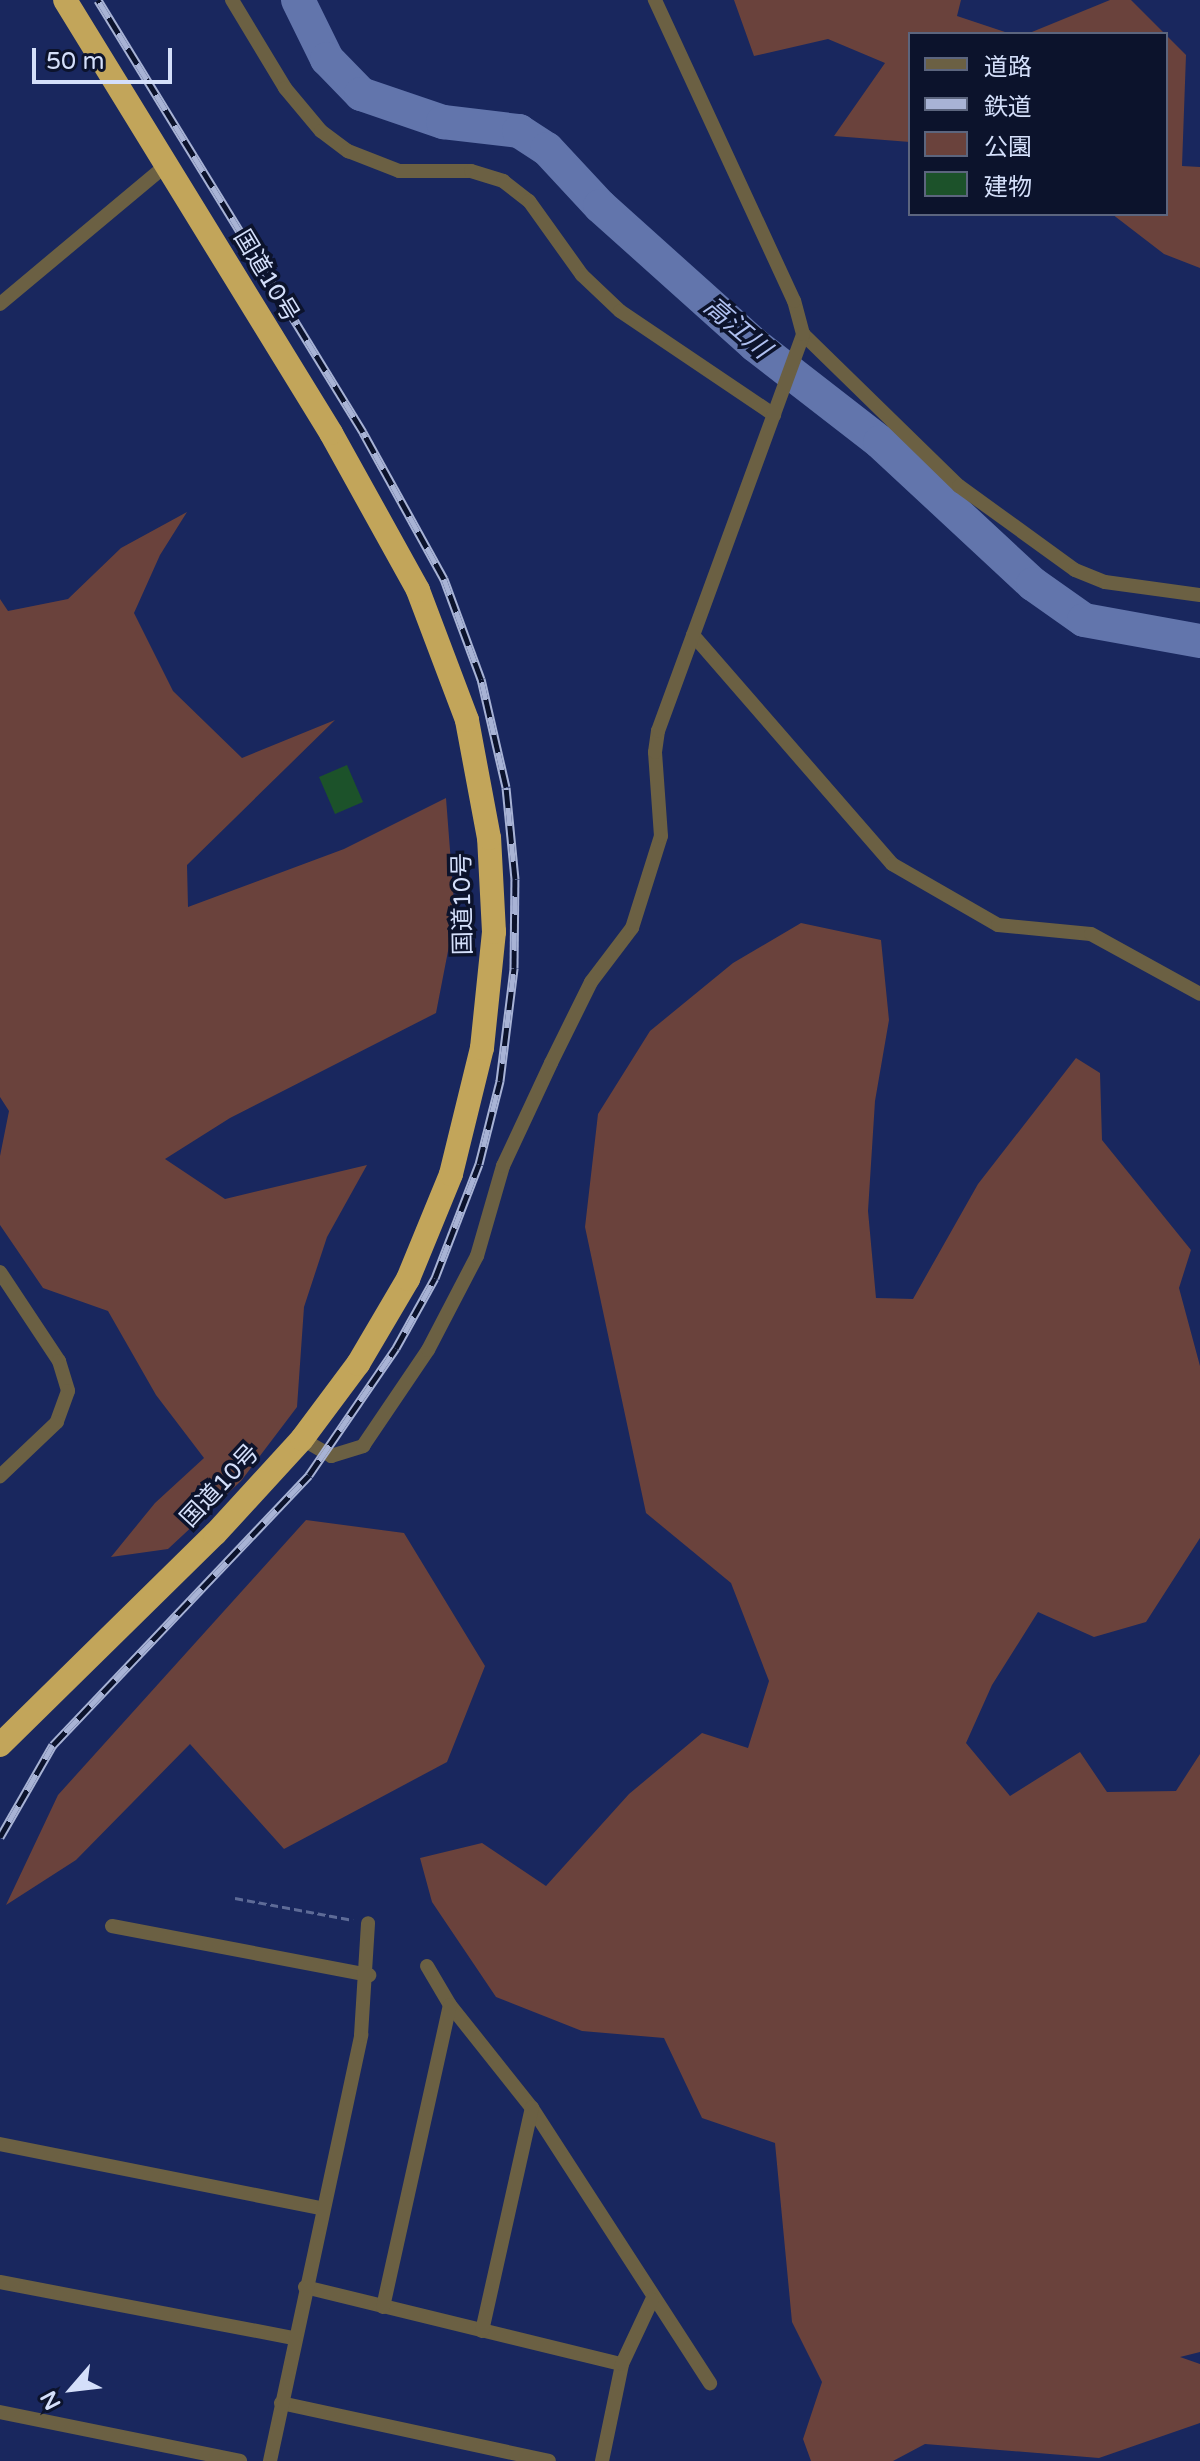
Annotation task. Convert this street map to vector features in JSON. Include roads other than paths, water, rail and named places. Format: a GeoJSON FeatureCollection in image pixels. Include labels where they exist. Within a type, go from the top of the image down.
{"type":"FeatureCollection","features":[{"type":"Feature","properties":{"kind":"highway","name":"国道10号"},"geometry":{"type":"LineString","coordinates":[[0,1745],[42,1698],[215,1534],[302,1439],[358,1364],[396,1300],[451,1174],[472,1098],[489,999],[494,932],[489,838],[467,720],[418,590],[356,473],[65,0]]}},
{"type":"Feature","properties":{"kind":"street"},"geometry":{"type":"LineString","coordinates":[[232,0],[285,88],[321,131],[373,164],[399,171],[471,171],[510,185],[529,201],[582,275],[620,311],[774,415]]}},
{"type":"Feature","properties":{"kind":"street"},"geometry":{"type":"LineString","coordinates":[[655,0],[794,301],[803,334],[959,486],[1075,570],[1105,582],[1200,595]]}},
{"type":"Feature","properties":{"kind":"street"},"geometry":{"type":"LineString","coordinates":[[0,304],[166,165]]}},
{"type":"Feature","properties":{"kind":"street"},"geometry":{"type":"LineString","coordinates":[[302,1439],[331,1456],[363,1446],[457,1298],[485,1237],[508,1151],[585,993],[635,919],[661,836],[656,741],[803,334]]}},
{"type":"Feature","properties":{"kind":"street"},"geometry":{"type":"LineString","coordinates":[[693,635],[892,864],[998,925],[1091,934],[1200,994]]}},
{"type":"Feature","properties":{"kind":"street"},"geometry":{"type":"LineString","coordinates":[[0,1272],[59,1361],[68,1391],[57,1422],[0,1476]]}},
{"type":"Feature","properties":{"kind":"street"},"geometry":{"type":"LineString","coordinates":[[270,2461],[321,2208],[351,2085],[369,1975],[368,1923]]}},
{"type":"Feature","properties":{"kind":"street"},"geometry":{"type":"LineString","coordinates":[[112,1926],[369,1975]]}},
{"type":"Feature","properties":{"kind":"street"},"geometry":{"type":"LineString","coordinates":[[427,1966],[450,2005],[532,2108],[652,2300],[710,2383]]}},
{"type":"Feature","properties":{"kind":"street"},"geometry":{"type":"LineString","coordinates":[[383,2307],[450,2005]]}},
{"type":"Feature","properties":{"kind":"street"},"geometry":{"type":"LineString","coordinates":[[482,2331],[532,2108]]}},
{"type":"Feature","properties":{"kind":"street"},"geometry":{"type":"LineString","coordinates":[[0,2144],[321,2208]]}},
{"type":"Feature","properties":{"kind":"street"},"geometry":{"type":"LineString","coordinates":[[0,2282],[294,2338]]}},
{"type":"Feature","properties":{"kind":"street"},"geometry":{"type":"LineString","coordinates":[[305,2287],[622,2364]]}},
{"type":"Feature","properties":{"kind":"street"},"geometry":{"type":"LineString","coordinates":[[602,2461],[622,2364],[652,2300]]}},
{"type":"Feature","properties":{"kind":"street"},"geometry":{"type":"LineString","coordinates":[[281,2403],[549,2461]]}},
{"type":"Feature","properties":{"kind":"street"},"geometry":{"type":"LineString","coordinates":[[0,2412],[240,2461]]}},
{"type":"Feature","properties":{"kind":"waterway","name":"高江川"},"geometry":{"type":"LineString","coordinates":[[298,0],[327,59],[361,94],[443,122],[519,131],[547,149],[600,206],[755,345],[880,442],[1033,584],[1084,620],[1200,641]]}},
{"type":"Feature","properties":{"kind":"railway"},"geometry":{"type":"LineString","coordinates":[[0,1837],[53,1745],[309,1475],[396,1348],[435,1278],[479,1164],[500,1081],[514,968],[515,879],[506,787],[481,679],[444,579],[363,432],[98,0]]}}]}
